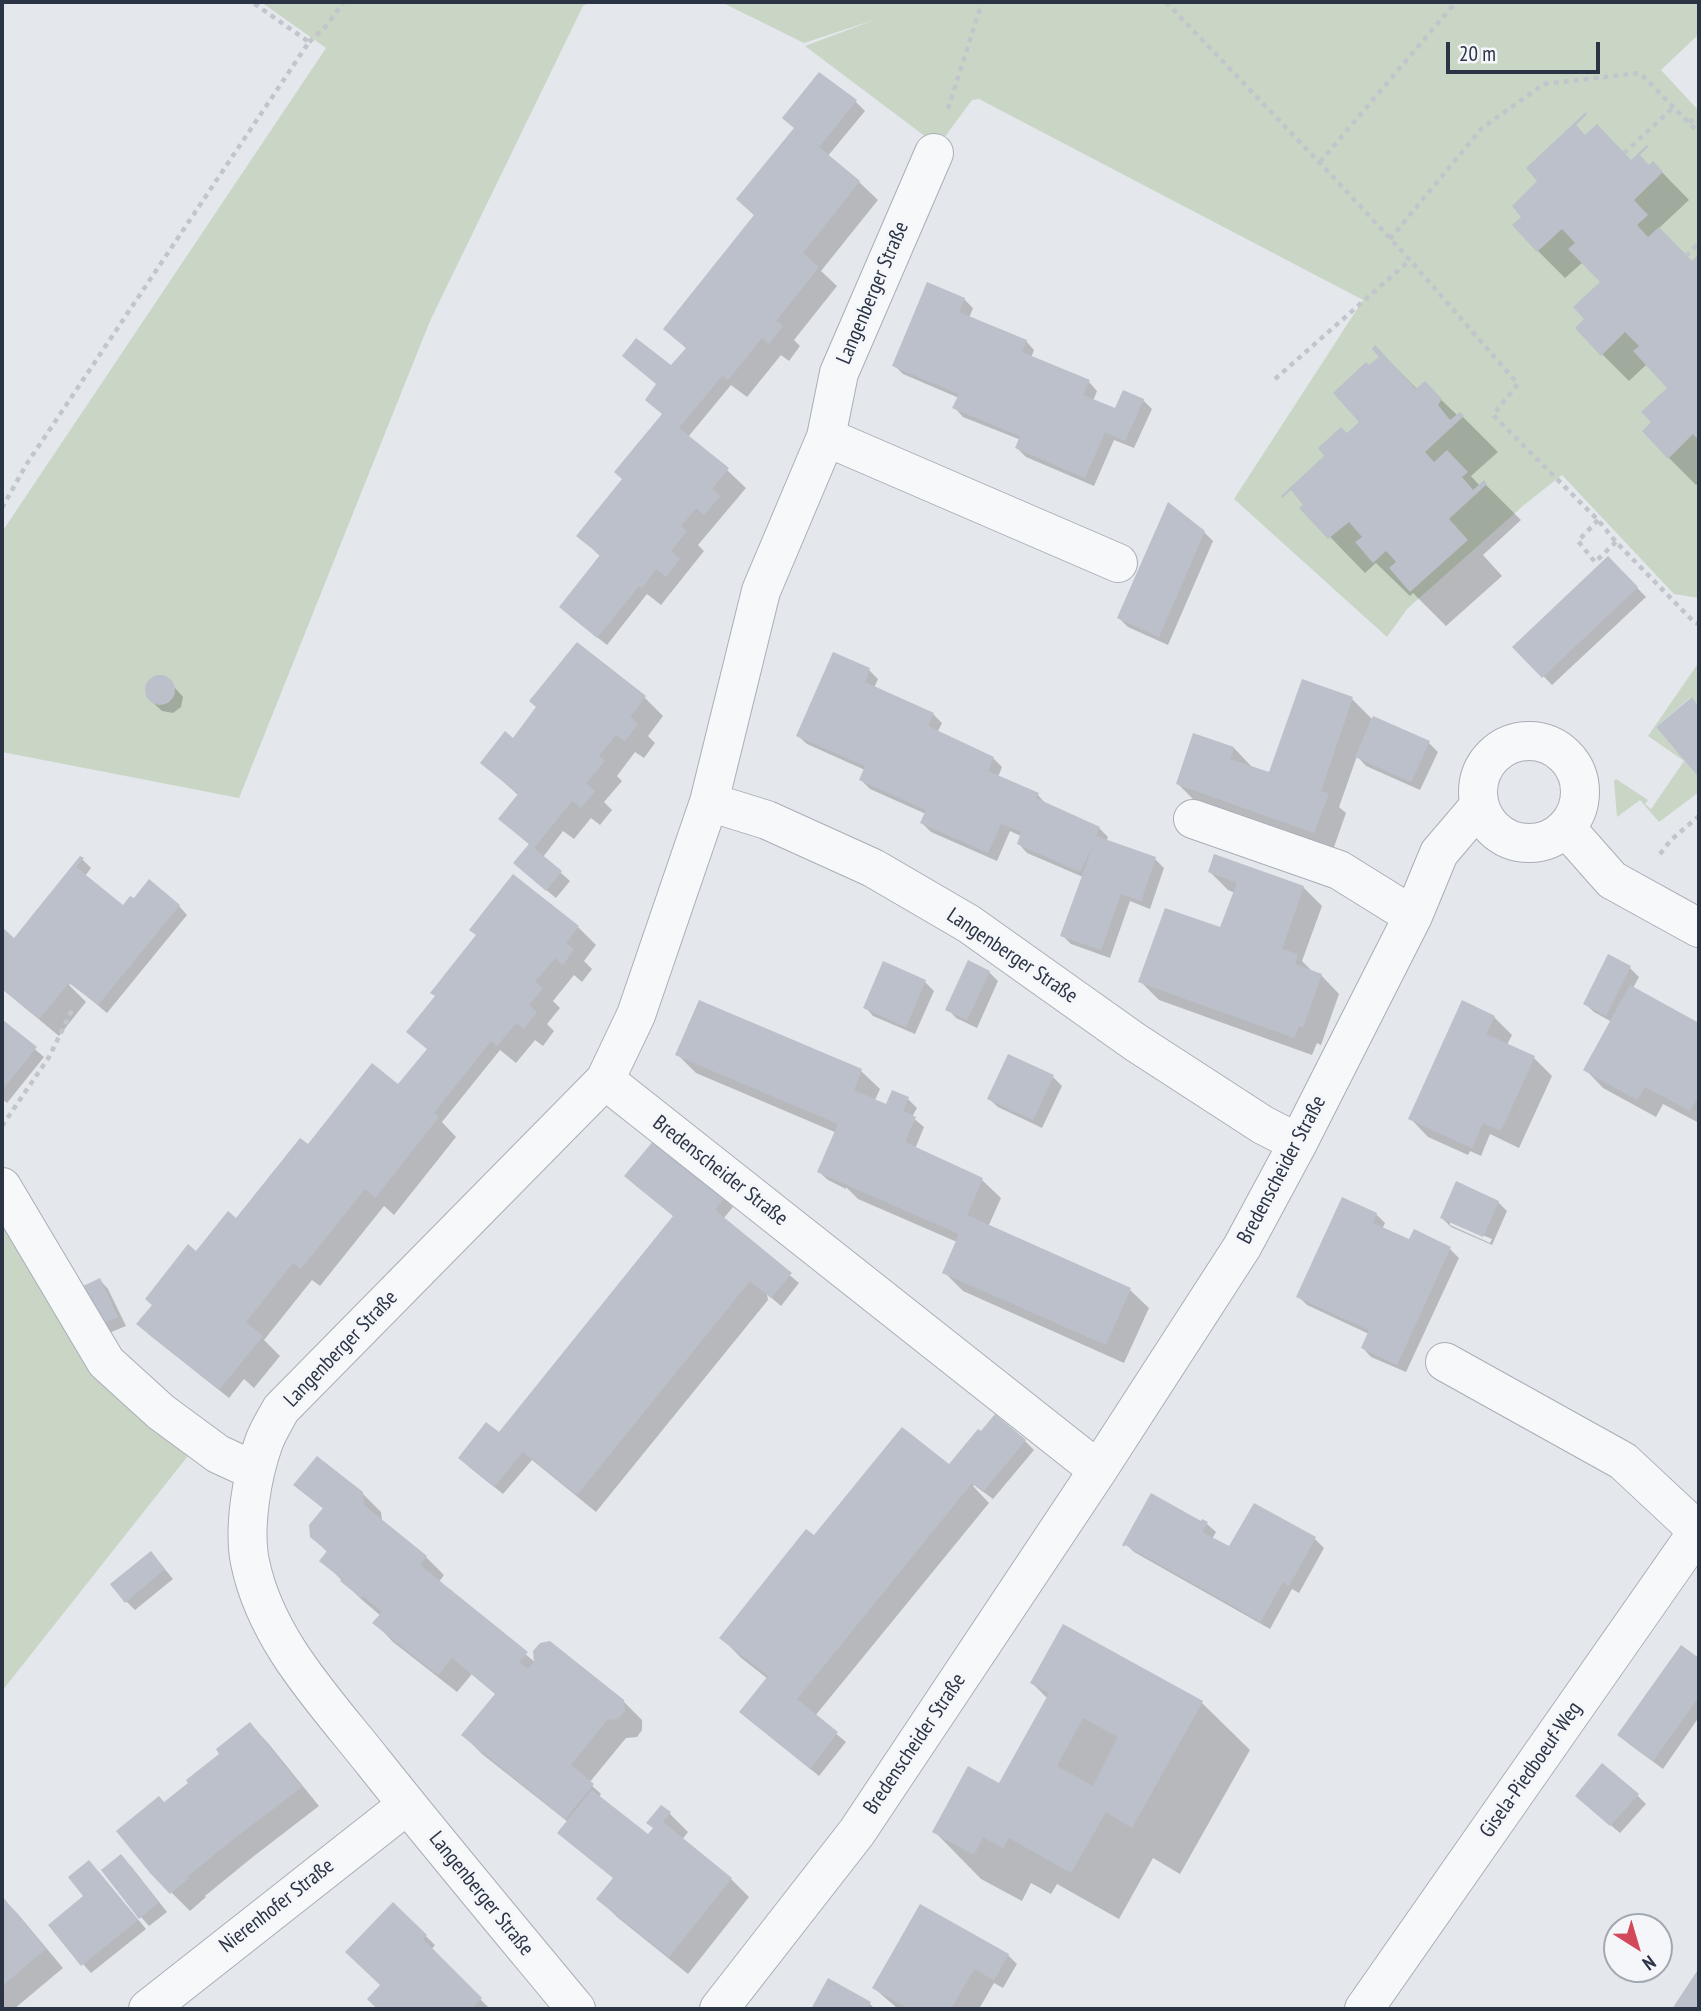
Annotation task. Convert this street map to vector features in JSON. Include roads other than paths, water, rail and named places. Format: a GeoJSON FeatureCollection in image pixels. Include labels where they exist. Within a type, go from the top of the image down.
{"type":"FeatureCollection","features":[{"type":"Feature","properties":{"kind":"street","name":"Langenberger Straße"},"geometry":{"type":"LineString","coordinates":[[576,2009],[407,1805],[290,1656],[264,1607],[250,1561],[248,1513],[255,1471],[265,1440],[281,1409],[605,1080],[636,1015],[709,802],[761,591],[826,437],[839,373],[934,153]]}},
{"type":"Feature","properties":{"kind":"street"},"geometry":{"type":"LineString","coordinates":[[826,437],[1118,563]]}},
{"type":"Feature","properties":{"kind":"street"},"geometry":{"type":"LineString","coordinates":[[1520,740],[1552,745],[1565,755],[1575,768],[1580,783],[1580,799],[1575,815],[1566,828],[1551,839],[1534,843],[1516,842],[1500,834],[1487,822],[1479,806],[1477,788],[1482,770],[1492,755],[1520,740]]}},
{"type":"Feature","properties":{"kind":"street","name":"Langenberger Straße"},"geometry":{"type":"LineString","coordinates":[[709,802],[766,820],[873,868],[969,923],[1135,1042],[1263,1125],[1298,1143]]}},
{"type":"Feature","properties":{"kind":"street","name":"Bredenscheider Straße"},"geometry":{"type":"LineString","coordinates":[[719,2009],[857,1832],[1098,1470],[1241,1247],[1298,1143],[1413,916],[1438,853],[1479,806]]}},
{"type":"Feature","properties":{"kind":"street"},"geometry":{"type":"LineString","coordinates":[[1193,819],[1339,870],[1413,916]]}},
{"type":"Feature","properties":{"kind":"street"},"geometry":{"type":"LineString","coordinates":[[1566,828],[1612,880],[1699,928]]}},
{"type":"Feature","properties":{"kind":"street","name":"Bredenscheider Straße"},"geometry":{"type":"LineString","coordinates":[[605,1080],[1098,1470]]}},
{"type":"Feature","properties":{"kind":"street"},"geometry":{"type":"LineString","coordinates":[[2,1187],[106,1362],[161,1412],[218,1454],[255,1471]]}},
{"type":"Feature","properties":{"kind":"street"},"geometry":{"type":"LineString","coordinates":[[1444,1362],[1623,1461],[1698,1531]]}},
{"type":"Feature","properties":{"kind":"street","name":"Gisela-Piedboeuf-Weg"},"geometry":{"type":"LineString","coordinates":[[1364,2009],[1698,1531]]}},
{"type":"Feature","properties":{"kind":"street","name":"Nierenhofer Straße"},"geometry":{"type":"LineString","coordinates":[[148,2009],[407,1805]]}}]}
